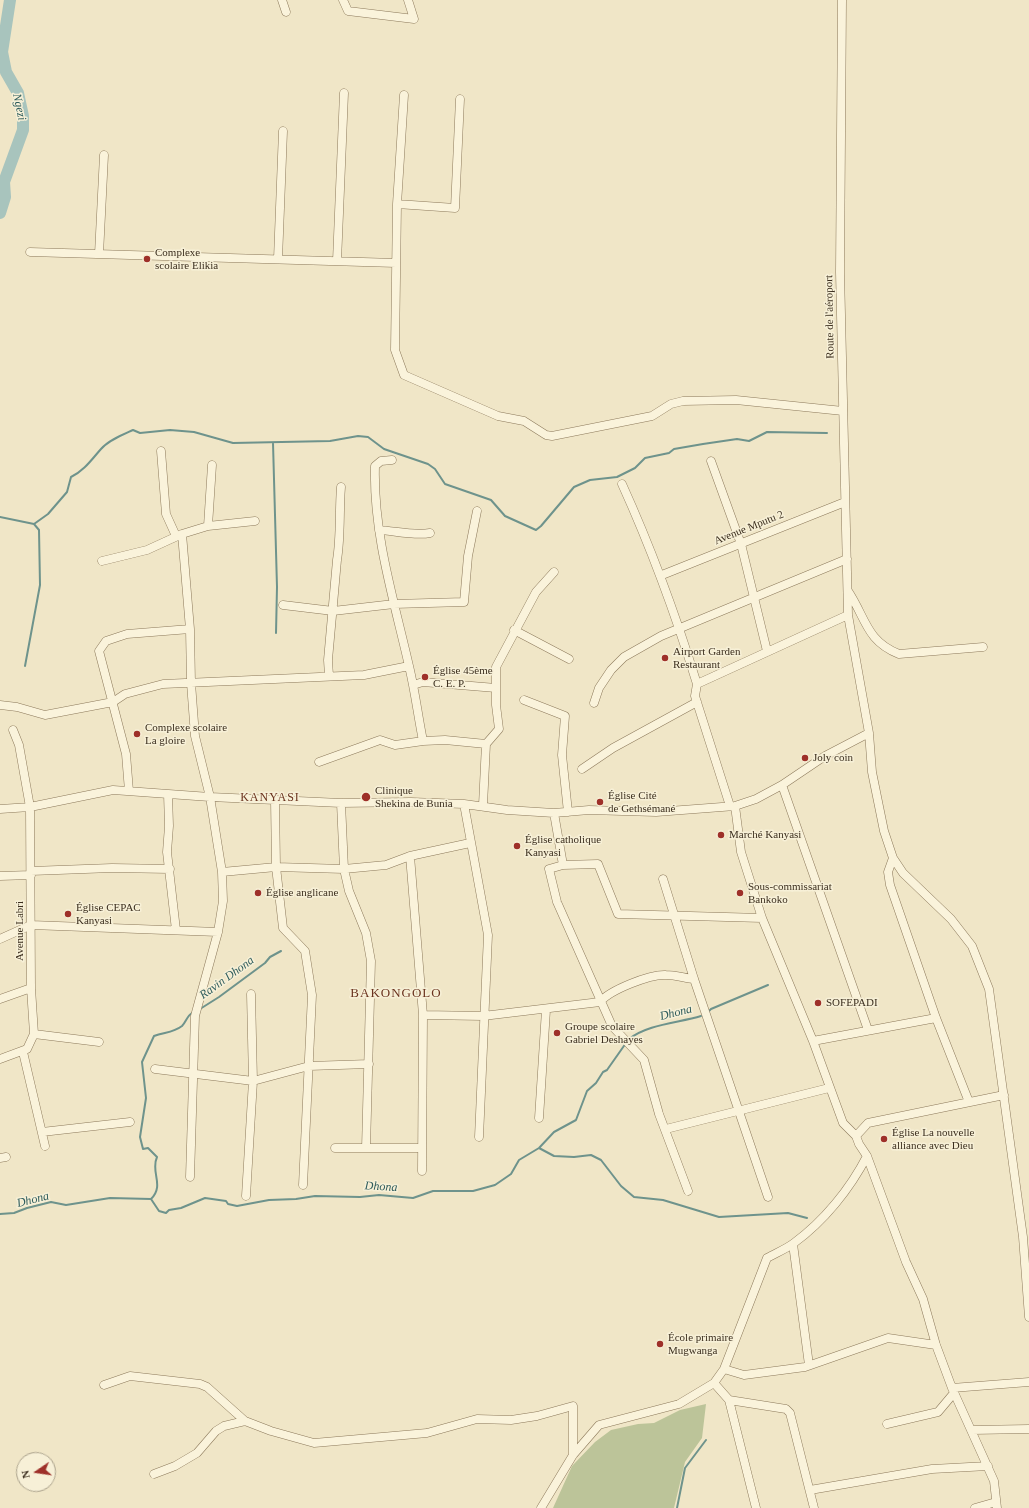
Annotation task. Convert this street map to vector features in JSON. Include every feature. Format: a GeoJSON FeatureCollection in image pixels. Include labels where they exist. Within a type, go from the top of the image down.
{"type":"FeatureCollection","features":[{"type":"Feature","properties":{"kind":"street"},"geometry":{"type":"LineString","coordinates":[[282,0],[286,12]]}},
{"type":"Feature","properties":{"kind":"street"},"geometry":{"type":"LineString","coordinates":[[343,0],[348,11],[414,19],[408,0]]}},
{"type":"Feature","properties":{"kind":"street","name":"Route de l'aéroport"},"geometry":{"type":"LineString","coordinates":[[842,0],[840,224],[848,615],[869,733],[874,780],[884,831],[893,858]]}},
{"type":"Feature","properties":{"kind":"street"},"geometry":{"type":"LineString","coordinates":[[337,261],[344,93]]}},
{"type":"Feature","properties":{"kind":"street"},"geometry":{"type":"LineString","coordinates":[[404,95],[397,204],[395,350],[404,375],[498,416],[524,421],[546,435],[552,436],[652,416],[671,404],[683,401],[736,400],[843,411]]}},
{"type":"Feature","properties":{"kind":"street"},"geometry":{"type":"LineString","coordinates":[[397,204],[455,208],[460,99]]}},
{"type":"Feature","properties":{"kind":"street"},"geometry":{"type":"LineString","coordinates":[[278,259],[283,131]]}},
{"type":"Feature","properties":{"kind":"street"},"geometry":{"type":"LineString","coordinates":[[100,254],[104,155]]}},
{"type":"Feature","properties":{"kind":"street"},"geometry":{"type":"LineString","coordinates":[[30,252],[396,263]]}},
{"type":"Feature","properties":{"kind":"street"},"geometry":{"type":"LineString","coordinates":[[161,451],[166,514],[179,535],[190,629],[191,683],[195,736],[210,797],[222,872],[223,901],[218,932],[195,1016],[190,1177]]}},
{"type":"Feature","properties":{"kind":"street"},"geometry":{"type":"LineString","coordinates":[[392,460],[380,461],[375,466],[374,494],[378,530],[409,666],[423,741]]}},
{"type":"Feature","properties":{"kind":"street"},"geometry":{"type":"LineString","coordinates":[[711,461],[741,544],[767,651]]}},
{"type":"Feature","properties":{"kind":"street"},"geometry":{"type":"LineString","coordinates":[[208,526],[212,465]]}},
{"type":"Feature","properties":{"kind":"street"},"geometry":{"type":"LineString","coordinates":[[622,484],[662,575],[680,629],[697,684],[695,696],[732,806],[741,852],[762,918],[813,1041],[828,1088],[843,1123],[856,1136],[859,1144],[867,1156],[906,1262],[923,1299],[936,1345],[953,1391],[972,1430],[994,1482],[996,1505],[975,1508]]}},
{"type":"Feature","properties":{"kind":"street"},"geometry":{"type":"LineString","coordinates":[[329,676],[328,660],[337,560],[340,544],[339,514],[341,487]]}},
{"type":"Feature","properties":{"kind":"street","name":"Avenue Mputu 2"},"geometry":{"type":"LineString","coordinates":[[662,575],[845,502]]}},
{"type":"Feature","properties":{"kind":"street"},"geometry":{"type":"LineString","coordinates":[[283,605],[333,611],[394,604],[464,602],[468,556],[477,511]]}},
{"type":"Feature","properties":{"kind":"street"},"geometry":{"type":"LineString","coordinates":[[102,561],[147,550],[179,535],[208,526],[255,521]]}},
{"type":"Feature","properties":{"kind":"street"},"geometry":{"type":"LineString","coordinates":[[378,530],[405,532],[418,536],[430,533]]}},
{"type":"Feature","properties":{"kind":"street"},"geometry":{"type":"LineString","coordinates":[[594,703],[599,688],[611,670],[624,657],[661,636],[847,559]]}},
{"type":"Feature","properties":{"kind":"street"},"geometry":{"type":"LineString","coordinates":[[483,805],[486,744],[499,729],[496,667],[514,630],[536,592],[554,572]]}},
{"type":"Feature","properties":{"kind":"street"},"geometry":{"type":"LineString","coordinates":[[848,590],[874,638],[888,649],[899,654],[982,647]]}},
{"type":"Feature","properties":{"kind":"street"},"geometry":{"type":"LineString","coordinates":[[697,684],[848,615]]}},
{"type":"Feature","properties":{"kind":"street"},"geometry":{"type":"LineString","coordinates":[[129,791],[126,754],[99,651],[106,641],[127,634],[190,629]]}},
{"type":"Feature","properties":{"kind":"street"},"geometry":{"type":"LineString","coordinates":[[514,630],[569,659]]}},
{"type":"Feature","properties":{"kind":"street"},"geometry":{"type":"LineString","coordinates":[[0,705],[17,707],[45,715],[113,702],[125,694],[163,684],[364,675],[409,666]]}},
{"type":"Feature","properties":{"kind":"street"},"geometry":{"type":"LineString","coordinates":[[413,685],[423,682],[496,688]]}},
{"type":"Feature","properties":{"kind":"street"},"geometry":{"type":"LineString","coordinates":[[524,700],[565,716],[562,755],[568,812]]}},
{"type":"Feature","properties":{"kind":"street"},"geometry":{"type":"LineString","coordinates":[[582,769],[613,748],[697,702]]}},
{"type":"Feature","properties":{"kind":"street","name":"Avenue Labri"},"geometry":{"type":"LineString","coordinates":[[13,730],[19,745],[30,807],[31,988],[34,1034]]}},
{"type":"Feature","properties":{"kind":"street"},"geometry":{"type":"LineString","coordinates":[[0,809],[30,807],[113,790],[210,797],[341,803],[411,802],[464,804],[483,805],[506,810],[554,813],[596,810],[656,812],[732,806],[756,799],[782,785],[825,756],[869,733]]}},
{"type":"Feature","properties":{"kind":"street"},"geometry":{"type":"LineString","coordinates":[[319,762],[380,740],[396,745],[444,740],[486,744]]}},
{"type":"Feature","properties":{"kind":"street"},"geometry":{"type":"LineString","coordinates":[[782,785],[868,1030]]}},
{"type":"Feature","properties":{"kind":"street"},"geometry":{"type":"LineString","coordinates":[[168,794],[169,826],[167,852],[176,930]]}},
{"type":"Feature","properties":{"kind":"street"},"geometry":{"type":"LineString","coordinates":[[276,800],[276,867],[283,928],[305,951],[312,995],[304,1184]]}},
{"type":"Feature","properties":{"kind":"street"},"geometry":{"type":"LineString","coordinates":[[341,803],[344,868],[349,891],[366,933],[371,961],[366,1148]]}},
{"type":"Feature","properties":{"kind":"street"},"geometry":{"type":"LineString","coordinates":[[464,804],[488,935],[483,1016],[479,1137]]}},
{"type":"Feature","properties":{"kind":"street"},"geometry":{"type":"LineString","coordinates":[[554,813],[563,865]]}},
{"type":"Feature","properties":{"kind":"street"},"geometry":{"type":"LineString","coordinates":[[222,872],[276,867],[344,868],[386,865],[410,856],[470,843]]}},
{"type":"Feature","properties":{"kind":"street"},"geometry":{"type":"LineString","coordinates":[[410,856],[423,1015],[422,1171]]}},
{"type":"Feature","properties":{"kind":"street"},"geometry":{"type":"LineString","coordinates":[[893,858],[888,872],[890,885],[936,1018],[969,1102]]}},
{"type":"Feature","properties":{"kind":"street"},"geometry":{"type":"LineString","coordinates":[[893,858],[903,873],[951,919],[972,946],[989,989],[1022,1237],[1029,1317]]}},
{"type":"Feature","properties":{"kind":"street"},"geometry":{"type":"LineString","coordinates":[[688,1191],[666,1129],[659,1114],[644,1060],[612,1026],[600,1002],[557,902],[549,869],[563,865],[598,864],[618,914],[762,918]]}},
{"type":"Feature","properties":{"kind":"street"},"geometry":{"type":"LineString","coordinates":[[0,876],[112,868],[170,869]]}},
{"type":"Feature","properties":{"kind":"street"},"geometry":{"type":"LineString","coordinates":[[663,879],[694,979],[740,1110],[768,1197]]}},
{"type":"Feature","properties":{"kind":"street"},"geometry":{"type":"LineString","coordinates":[[0,939],[30,926],[218,932]]}},
{"type":"Feature","properties":{"kind":"street"},"geometry":{"type":"LineString","coordinates":[[423,1015],[483,1016],[546,1010],[600,1002],[606,996],[648,977],[666,975],[694,979]]}},
{"type":"Feature","properties":{"kind":"street"},"geometry":{"type":"LineString","coordinates":[[0,999],[31,988]]}},
{"type":"Feature","properties":{"kind":"street"},"geometry":{"type":"LineString","coordinates":[[246,1196],[254,1081],[250,994]]}},
{"type":"Feature","properties":{"kind":"street"},"geometry":{"type":"LineString","coordinates":[[539,1118],[546,1010]]}},
{"type":"Feature","properties":{"kind":"street"},"geometry":{"type":"LineString","coordinates":[[813,1041],[936,1018]]}},
{"type":"Feature","properties":{"kind":"street"},"geometry":{"type":"LineString","coordinates":[[0,1059],[23,1052],[27,1049],[34,1034],[99,1042]]}},
{"type":"Feature","properties":{"kind":"street"},"geometry":{"type":"LineString","coordinates":[[23,1052],[45,1146]]}},
{"type":"Feature","properties":{"kind":"street"},"geometry":{"type":"LineString","coordinates":[[155,1069],[254,1081],[309,1066],[369,1064]]}},
{"type":"Feature","properties":{"kind":"street"},"geometry":{"type":"LineString","coordinates":[[666,1129],[828,1088]]}},
{"type":"Feature","properties":{"kind":"street"},"geometry":{"type":"LineString","coordinates":[[856,1136],[868,1122],[1004,1094]]}},
{"type":"Feature","properties":{"kind":"street"},"geometry":{"type":"LineString","coordinates":[[42,1132],[130,1122]]}},
{"type":"Feature","properties":{"kind":"street"},"geometry":{"type":"LineString","coordinates":[[335,1148],[422,1148]]}},
{"type":"Feature","properties":{"kind":"street"},"geometry":{"type":"LineString","coordinates":[[541,1508],[573,1455],[599,1425],[679,1404],[714,1383],[724,1369],[767,1258],[794,1244],[820,1222],[858,1173],[867,1156]]}},
{"type":"Feature","properties":{"kind":"street"},"geometry":{"type":"LineString","coordinates":[[794,1244],[809,1365]]}},
{"type":"Feature","properties":{"kind":"street"},"geometry":{"type":"LineString","coordinates":[[724,1369],[744,1375],[776,1372],[809,1365],[888,1338],[936,1345]]}},
{"type":"Feature","properties":{"kind":"street"},"geometry":{"type":"LineString","coordinates":[[104,1385],[130,1376],[200,1384],[207,1388],[245,1421],[314,1443],[427,1432],[477,1419],[511,1420],[537,1416],[573,1406],[573,1455]]}},
{"type":"Feature","properties":{"kind":"street"},"geometry":{"type":"LineString","coordinates":[[887,1424],[938,1412],[953,1391],[1029,1382]]}},
{"type":"Feature","properties":{"kind":"street"},"geometry":{"type":"LineString","coordinates":[[714,1383],[729,1400],[756,1508]]}},
{"type":"Feature","properties":{"kind":"street"},"geometry":{"type":"LineString","coordinates":[[729,1400],[786,1409],[790,1413],[814,1508]]}},
{"type":"Feature","properties":{"kind":"street"},"geometry":{"type":"LineString","coordinates":[[154,1474],[175,1466],[197,1454],[216,1431],[224,1426],[245,1421]]}},
{"type":"Feature","properties":{"kind":"street"},"geometry":{"type":"LineString","coordinates":[[972,1430],[1029,1429]]}},
{"type":"Feature","properties":{"kind":"street"},"geometry":{"type":"LineString","coordinates":[[810,1490],[932,1469],[988,1466]]}},
{"type":"Feature","properties":{"kind":"green space"},"geometry":{"type":"Polygon","coordinates":[[[706,1404],[702,1438],[685,1462],[674,1508],[553,1508],[572,1466],[595,1442],[611,1430],[638,1424],[654,1423],[680,1410],[706,1404]]]}},
{"type":"Feature","properties":{"kind":"waterway","name":"Ngezi"},"geometry":{"type":"LineString","coordinates":[[0,213],[5,197],[4,182],[23,130],[23,116],[18,93],[6,72],[2,52],[10,0]]}},
{"type":"Feature","properties":{"kind":"waterway"},"geometry":{"type":"LineString","coordinates":[[0,517],[34,524],[48,514],[67,492],[71,477],[84,468],[108,443],[133,430],[140,433],[170,430],[194,432],[233,443],[330,441],[358,436],[368,437],[384,449],[428,464],[435,469],[445,484],[491,500],[505,516],[536,530],[574,487],[590,480],[617,477],[635,468],[645,458],[669,453],[674,449],[703,444],[737,439],[749,441],[767,432],[827,433]]}},
{"type":"Feature","properties":{"kind":"waterway"},"geometry":{"type":"LineString","coordinates":[[273,443],[277,587],[276,633]]}},
{"type":"Feature","properties":{"kind":"waterway"},"geometry":{"type":"LineString","coordinates":[[25,666],[40,585],[39,530],[34,524]]}},
{"type":"Feature","properties":{"kind":"waterway","name":"Ravin Dhona"},"geometry":{"type":"LineString","coordinates":[[200,1009],[265,963],[270,957],[281,951]]}},
{"type":"Feature","properties":{"kind":"waterway","name":"Dhona"},"geometry":{"type":"LineString","coordinates":[[708,1012],[711,1009],[768,985]]}},
{"type":"Feature","properties":{"kind":"waterway","name":"Ravin Dhona"},"geometry":{"type":"LineString","coordinates":[[151,1199],[157,1189],[155,1168],[157,1157],[148,1148],[143,1149],[140,1137],[146,1098],[142,1062],[154,1036],[179,1028],[192,1013]]}},
{"type":"Feature","properties":{"kind":"waterway","name":"Dhona"},"geometry":{"type":"LineString","coordinates":[[629,1039],[654,1027],[701,1016]]}},
{"type":"Feature","properties":{"kind":"waterway","name":"Dhona"},"geometry":{"type":"LineString","coordinates":[[0,1214],[14,1213],[51,1202],[66,1205],[110,1198],[151,1199],[159,1211],[166,1213],[169,1210],[181,1208],[205,1198],[226,1201],[228,1204],[237,1206],[269,1200],[296,1199],[315,1196],[360,1197],[379,1195],[413,1198],[433,1191],[473,1191],[495,1185],[511,1174],[519,1160],[539,1148],[554,1132],[576,1120],[587,1091],[596,1083],[603,1072],[607,1070],[626,1043]]}},
{"type":"Feature","properties":{"kind":"waterway"},"geometry":{"type":"LineString","coordinates":[[539,1148],[554,1156],[574,1157],[591,1155],[601,1160],[621,1186],[634,1197],[663,1200],[719,1217],[788,1213],[807,1218]]}},
{"type":"Feature","properties":{"kind":"waterway"},"geometry":{"type":"LineString","coordinates":[[677,1508],[685,1468],[706,1440]]}},
{"type":"Feature","properties":{"kind":"place","name":"Complexe scolaire Elikia"},"geometry":{"type":"Point","coordinates":[147,259]}},
{"type":"Feature","properties":{"kind":"place","name":"Airport Garden Restaurant"},"geometry":{"type":"Point","coordinates":[665,658]}},
{"type":"Feature","properties":{"kind":"place","name":"Église 45ème C. E. P."},"geometry":{"type":"Point","coordinates":[425,677]}},
{"type":"Feature","properties":{"kind":"place","name":"Complexe scolaire La gloire"},"geometry":{"type":"Point","coordinates":[137,734]}},
{"type":"Feature","properties":{"kind":"place","name":"Joly coin"},"geometry":{"type":"Point","coordinates":[805,758]}},
{"type":"Feature","properties":{"kind":"place","name":"Clinique Shekina de Bunia"},"geometry":{"type":"Point","coordinates":[366,797]}},
{"type":"Feature","properties":{"kind":"place","name":"Église Cité de Gethsémané"},"geometry":{"type":"Point","coordinates":[600,802]}},
{"type":"Feature","properties":{"kind":"place","name":"Marché Kanyasi"},"geometry":{"type":"Point","coordinates":[721,835]}},
{"type":"Feature","properties":{"kind":"place","name":"Église catholique Kanyasi"},"geometry":{"type":"Point","coordinates":[517,846]}},
{"type":"Feature","properties":{"kind":"place","name":"Église anglicane"},"geometry":{"type":"Point","coordinates":[258,893]}},
{"type":"Feature","properties":{"kind":"place","name":"Sous-commissariat Bankoko"},"geometry":{"type":"Point","coordinates":[740,893]}},
{"type":"Feature","properties":{"kind":"place","name":"Église CEPAC Kanyasi"},"geometry":{"type":"Point","coordinates":[68,914]}},
{"type":"Feature","properties":{"kind":"place","name":"SOFEPADI"},"geometry":{"type":"Point","coordinates":[818,1003]}},
{"type":"Feature","properties":{"kind":"place","name":"Groupe scolaire Gabriel Deshayes"},"geometry":{"type":"Point","coordinates":[557,1033]}},
{"type":"Feature","properties":{"kind":"place","name":"Église La nouvelle alliance avec Dieu"},"geometry":{"type":"Point","coordinates":[884,1139]}},
{"type":"Feature","properties":{"kind":"place","name":"École primaire Mugwanga"},"geometry":{"type":"Point","coordinates":[660,1344]}},
{"type":"Feature","properties":{"kind":"district","name":"KANYASI"},"geometry":{"type":"Point","coordinates":[270,798]}},
{"type":"Feature","properties":{"kind":"district","name":"BAKONGOLO"},"geometry":{"type":"Point","coordinates":[396,994]}}]}
